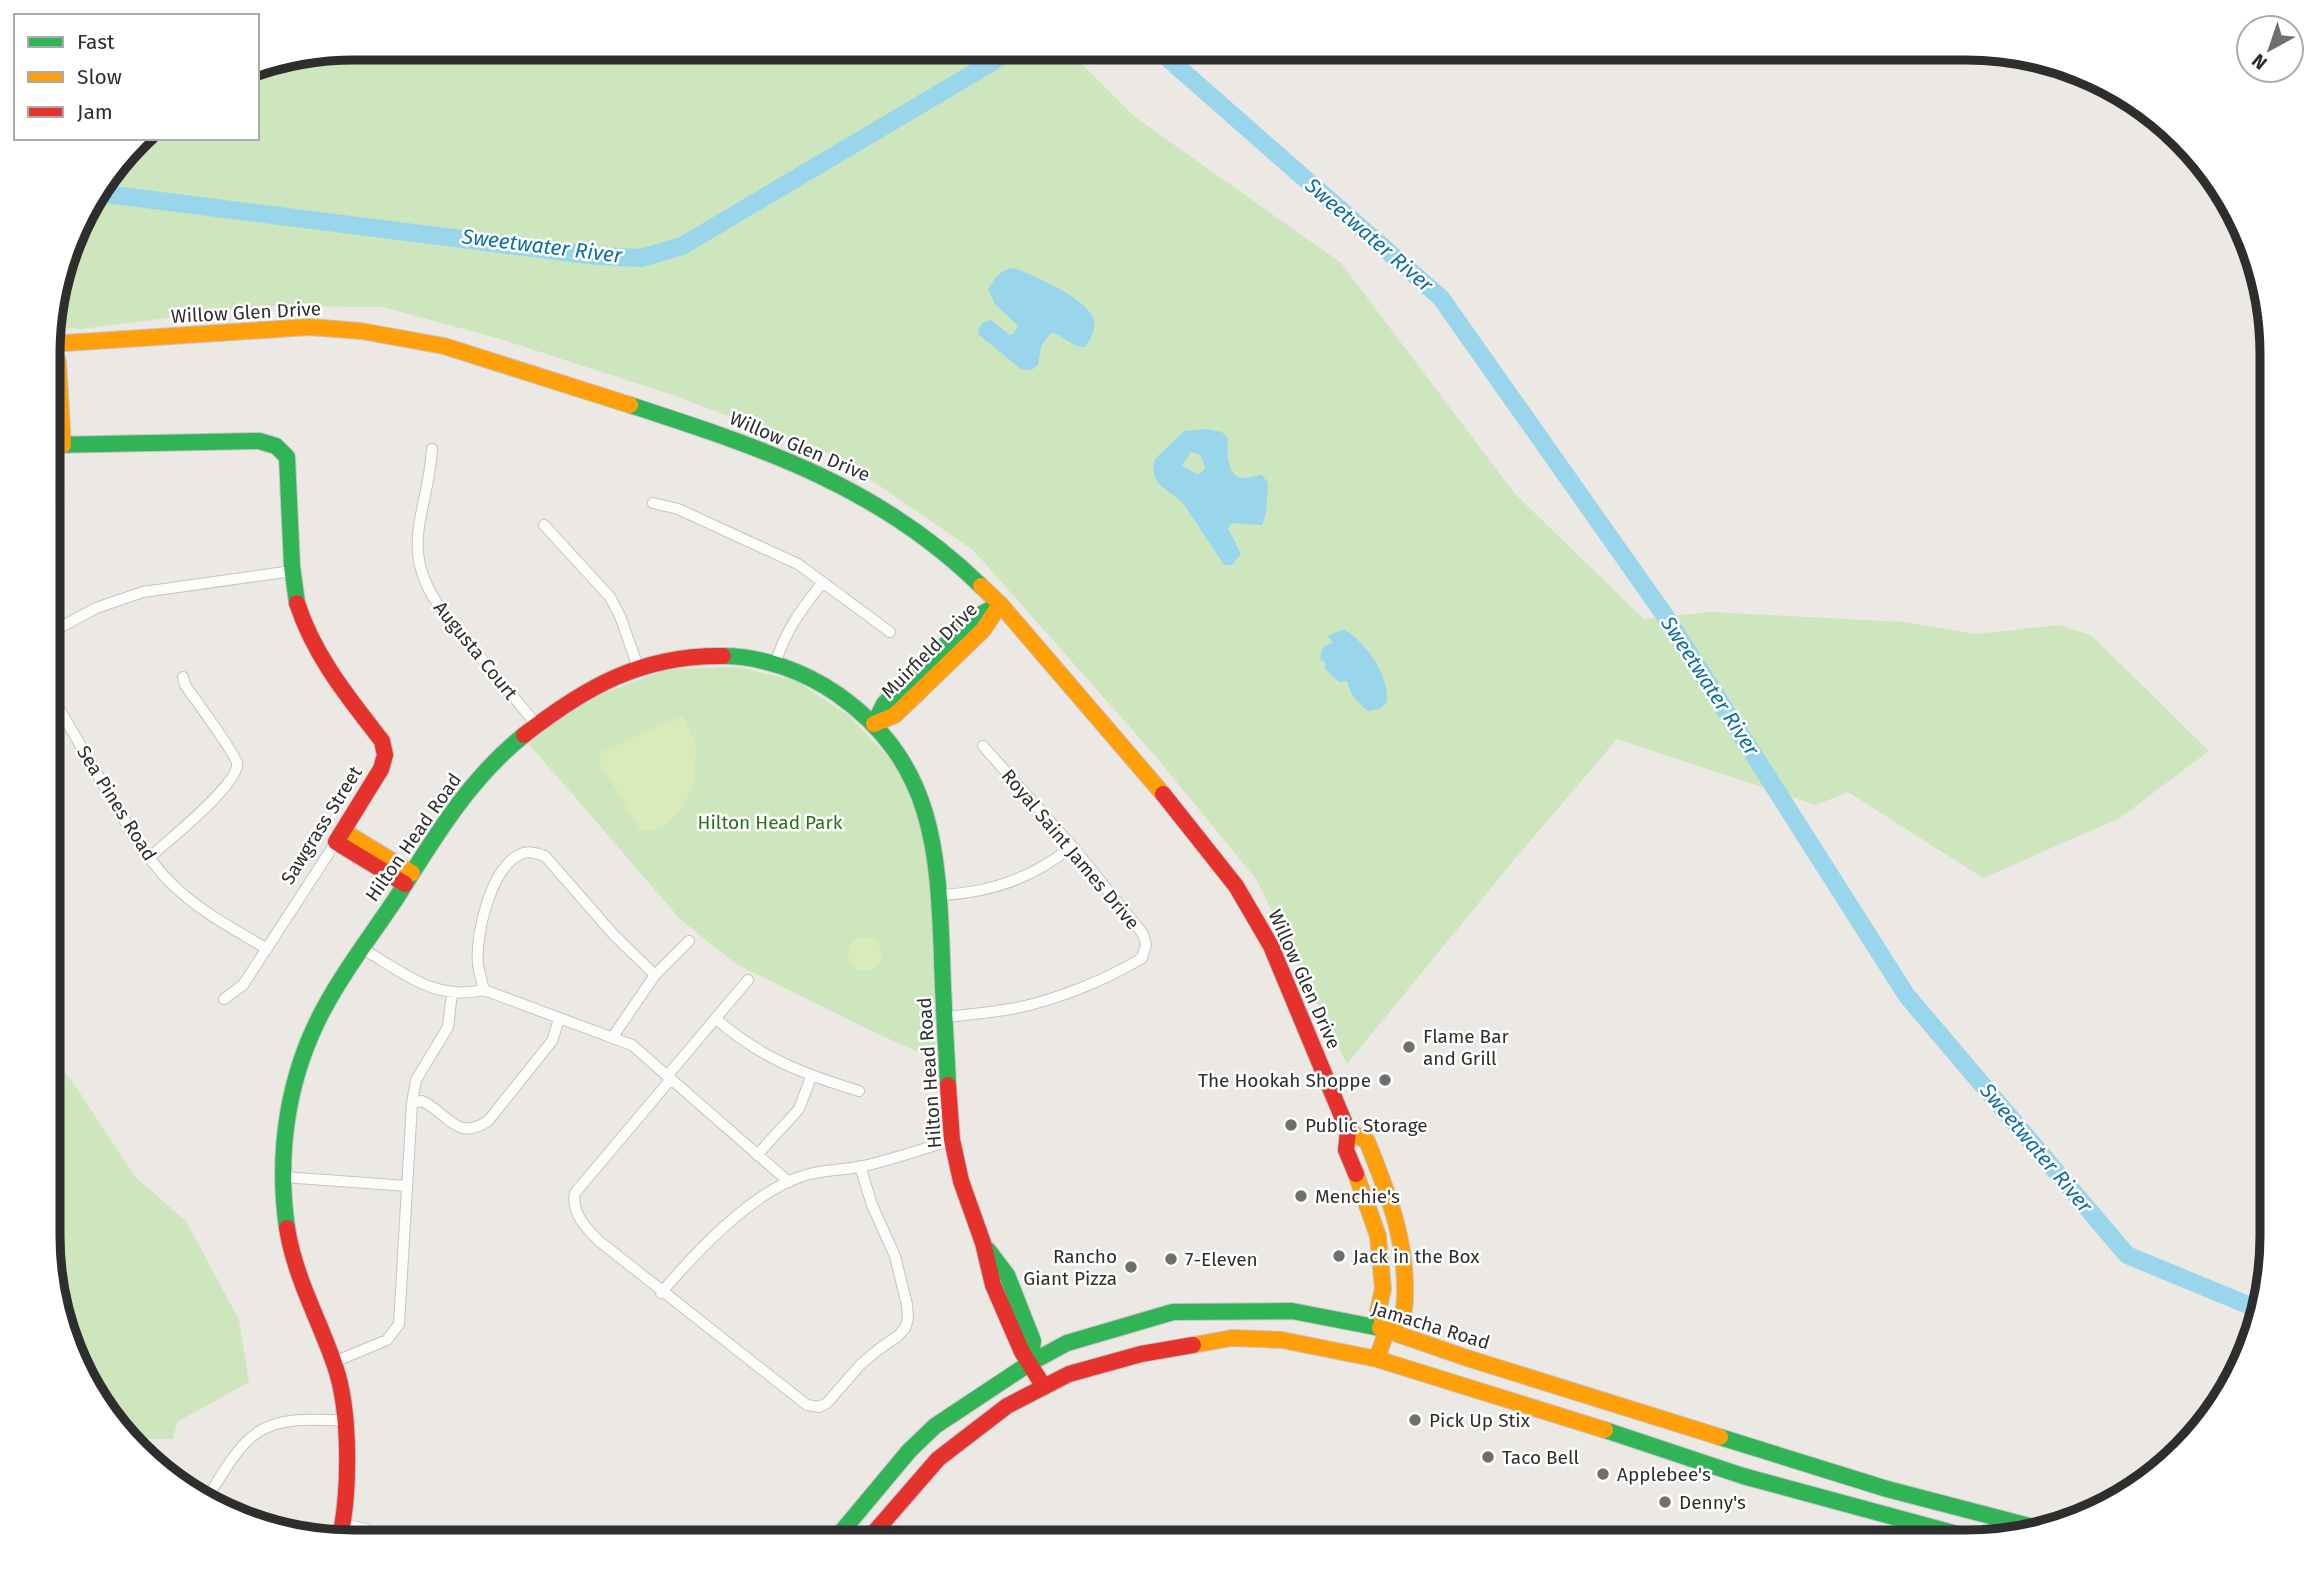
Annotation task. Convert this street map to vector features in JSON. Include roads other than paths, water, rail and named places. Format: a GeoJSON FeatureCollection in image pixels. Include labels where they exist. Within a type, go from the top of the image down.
{"type":"FeatureCollection","features":[{"type":"Feature","properties":{"kind":"main road","name":"Willow Glen Drive"},"geometry":{"type":"LineString","coordinates":[[60,346],[309,327],[377,332],[444,346],[716,432],[813,470],[873,500],[924,534],[972,575],[1000,604],[1189,825],[1236,886],[1271,946],[1348,1131],[1346,1150],[1378,1236],[1383,1289],[1378,1311],[1387,1329]]}},
{"type":"Feature","properties":{"kind":"main road","name":"Sawgrass Street"},"geometry":{"type":"LineString","coordinates":[[60,445],[259,441],[276,444],[287,457],[292,571],[298,606],[313,645],[383,741],[385,755],[381,769],[339,836]]}},
{"type":"Feature","properties":{"kind":"main road","name":"Muirfield Drive"},"geometry":{"type":"LineString","coordinates":[[874,724],[884,704],[972,619],[1000,604]]}},
{"type":"Feature","properties":{"kind":"main road","name":"Hilton Head Road"},"geometry":{"type":"LineString","coordinates":[[342,1530],[348,1421],[334,1362],[301,1286],[290,1243],[284,1177],[287,1114],[294,1083],[325,1005],[450,813],[489,766],[536,724],[592,688],[638,667],[669,659],[708,655],[740,657],[775,664],[803,675],[827,688],[874,724],[899,754],[922,801],[934,840],[953,1140],[961,1181],[983,1243],[993,1285],[1022,1352],[1044,1387]]}},
{"type":"Feature","properties":{"kind":"main road"},"geometry":{"type":"LineString","coordinates":[[339,836],[409,878]]}},
{"type":"Feature","properties":{"kind":"main road","name":"Willow Glen Drive"},"geometry":{"type":"LineString","coordinates":[[1348,1131],[1367,1141],[1392,1204],[1399,1231],[1406,1295],[1401,1319],[1387,1329],[1377,1359]]}},
{"type":"Feature","properties":{"kind":"main road","name":"Jamacha Road"},"geometry":{"type":"LineString","coordinates":[[843,1530],[909,1451],[934,1426],[1030,1363],[1067,1343],[1174,1312],[1292,1311],[1387,1329],[1467,1358],[1887,1489],[2024,1525]]}},
{"type":"Feature","properties":{"kind":"main road"},"geometry":{"type":"LineString","coordinates":[[876,1530],[938,1459],[1007,1406],[1069,1374],[1141,1354],[1232,1338],[1282,1340],[1377,1359],[1677,1452],[1743,1476],[1942,1530]]}},
{"type":"Feature","properties":{"kind":"street","name":"Augusta Court"},"geometry":{"type":"LineString","coordinates":[[432,449],[417,526],[417,551],[422,575],[443,612],[536,724]]}},
{"type":"Feature","properties":{"kind":"street"},"geometry":{"type":"LineString","coordinates":[[653,503],[678,509],[790,559],[890,632]]}},
{"type":"Feature","properties":{"kind":"street"},"geometry":{"type":"LineString","coordinates":[[544,525],[610,597],[620,616],[638,667]]}},
{"type":"Feature","properties":{"kind":"street"},"geometry":{"type":"LineString","coordinates":[[60,628],[96,608],[143,592],[292,571]]}},
{"type":"Feature","properties":{"kind":"street"},"geometry":{"type":"LineString","coordinates":[[775,664],[792,622],[823,582]]}},
{"type":"Feature","properties":{"kind":"street"},"geometry":{"type":"LineString","coordinates":[[149,858],[200,813],[231,781],[236,772],[235,757],[185,685],[183,677]]}},
{"type":"Feature","properties":{"kind":"street","name":"Sea Pines Road"},"geometry":{"type":"LineString","coordinates":[[60,710],[149,858],[172,884],[210,914],[267,949]]}},
{"type":"Feature","properties":{"kind":"street","name":"Royal Saint James Drive"},"geometry":{"type":"LineString","coordinates":[[944,1017],[1012,1009],[1114,975],[1142,958],[1146,945],[1143,934],[1072,846],[984,746]]}},
{"type":"Feature","properties":{"kind":"street","name":"Sawgrass Street"},"geometry":{"type":"LineString","coordinates":[[224,999],[243,985],[339,836]]}},
{"type":"Feature","properties":{"kind":"street"},"geometry":{"type":"LineString","coordinates":[[939,895],[1013,883],[1054,861],[1072,846]]}},
{"type":"Feature","properties":{"kind":"street"},"geometry":{"type":"LineString","coordinates":[[484,990],[478,964],[480,926],[491,895],[512,860],[521,854],[532,852],[545,856],[613,934],[655,975]]}},
{"type":"Feature","properties":{"kind":"street"},"geometry":{"type":"LineString","coordinates":[[612,1038],[655,975],[689,941]]}},
{"type":"Feature","properties":{"kind":"street"},"geometry":{"type":"LineString","coordinates":[[363,949],[428,988],[452,993],[484,990],[632,1045],[789,1182]]}},
{"type":"Feature","properties":{"kind":"street"},"geometry":{"type":"LineString","coordinates":[[748,980],[575,1193],[573,1203],[583,1224],[599,1241],[661,1293],[807,1405],[819,1407],[827,1402],[861,1364],[898,1336],[908,1319],[895,1256],[872,1205],[860,1166]]}},
{"type":"Feature","properties":{"kind":"street"},"geometry":{"type":"LineString","coordinates":[[334,1362],[387,1340],[399,1324],[412,1103],[416,1080],[448,1027],[452,993]]}},
{"type":"Feature","properties":{"kind":"street"},"geometry":{"type":"LineString","coordinates":[[412,1103],[427,1103],[461,1128],[477,1128],[488,1121],[552,1041],[559,1019]]}},
{"type":"Feature","properties":{"kind":"street"},"geometry":{"type":"LineString","coordinates":[[716,1020],[771,1059],[811,1077],[859,1091]]}},
{"type":"Feature","properties":{"kind":"street"},"geometry":{"type":"LineString","coordinates":[[757,1154],[799,1108],[811,1077]]}},
{"type":"Feature","properties":{"kind":"street"},"geometry":{"type":"LineString","coordinates":[[661,1293],[695,1254],[754,1203],[789,1182],[806,1175],[860,1166],[953,1140]]}},
{"type":"Feature","properties":{"kind":"street"},"geometry":{"type":"LineString","coordinates":[[284,1177],[407,1186]]}},
{"type":"Feature","properties":{"kind":"street"},"geometry":{"type":"LineString","coordinates":[[210,1493],[234,1455],[264,1427],[309,1419],[348,1421]]}},
{"type":"Feature","properties":{"kind":"street"},"geometry":{"type":"LineString","coordinates":[[343,1524],[368,1530]]}},
{"type":"Feature","properties":{"kind":"water"},"geometry":{"type":"Polygon","coordinates":[[[1015,268],[1072,296],[1090,312],[1094,328],[1085,347],[1051,333],[1041,346],[1038,365],[1033,369],[1022,370],[979,335],[978,330],[983,322],[991,320],[1010,335],[1018,326],[995,304],[988,289],[1002,272],[1015,268]]]}},
{"type":"Feature","properties":{"kind":"water"},"geometry":{"type":"Polygon","coordinates":[[[1204,429],[1222,432],[1228,438],[1229,463],[1234,473],[1244,478],[1262,475],[1268,483],[1266,514],[1262,525],[1232,523],[1228,528],[1241,554],[1232,565],[1224,565],[1183,503],[1155,478],[1155,459],[1184,431],[1204,429]],[[1191,452],[1182,465],[1198,475],[1205,467],[1200,455],[1191,452]]]}},
{"type":"Feature","properties":{"kind":"water"},"geometry":{"type":"Polygon","coordinates":[[[1344,629],[1368,651],[1380,670],[1387,691],[1387,702],[1379,709],[1368,711],[1354,698],[1347,681],[1339,682],[1320,660],[1322,648],[1333,642],[1327,636],[1344,629]]]}},
{"type":"Feature","properties":{"kind":"waterway","name":"Sweetwater River"},"geometry":{"type":"LineString","coordinates":[[107,194],[596,256],[641,258],[682,246],[996,60]]}},
{"type":"Feature","properties":{"kind":"waterway","name":"Sweetwater River"},"geometry":{"type":"LineString","coordinates":[[1170,60],[1441,298],[1666,617],[1907,996],[2127,1255],[2251,1306]]}},
{"type":"Feature","properties":{"kind":"place","name":"Flame Bar and Grill"},"geometry":{"type":"Point","coordinates":[1409,1047]}},
{"type":"Feature","properties":{"kind":"place","name":"The Hookah Shoppe"},"geometry":{"type":"Point","coordinates":[1385,1080]}},
{"type":"Feature","properties":{"kind":"place","name":"Public Storage"},"geometry":{"type":"Point","coordinates":[1291,1125]}},
{"type":"Feature","properties":{"kind":"place","name":"Menchie's"},"geometry":{"type":"Point","coordinates":[1301,1196]}},
{"type":"Feature","properties":{"kind":"place","name":"Jack in the Box"},"geometry":{"type":"Point","coordinates":[1339,1256]}},
{"type":"Feature","properties":{"kind":"place","name":"7-Eleven"},"geometry":{"type":"Point","coordinates":[1171,1259]}},
{"type":"Feature","properties":{"kind":"place","name":"Rancho Giant Pizza"},"geometry":{"type":"Point","coordinates":[1131,1267]}},
{"type":"Feature","properties":{"kind":"place","name":"Pick Up Stix"},"geometry":{"type":"Point","coordinates":[1415,1420]}},
{"type":"Feature","properties":{"kind":"place","name":"Taco Bell"},"geometry":{"type":"Point","coordinates":[1488,1457]}},
{"type":"Feature","properties":{"kind":"place","name":"Applebee's"},"geometry":{"type":"Point","coordinates":[1603,1474]}},
{"type":"Feature","properties":{"kind":"place","name":"Denny's"},"geometry":{"type":"Point","coordinates":[1665,1502]}},
{"type":"Feature","properties":{"kind":"park label","name":"Hilton Head Park"},"geometry":{"type":"Point","coordinates":[770,822]}}]}
